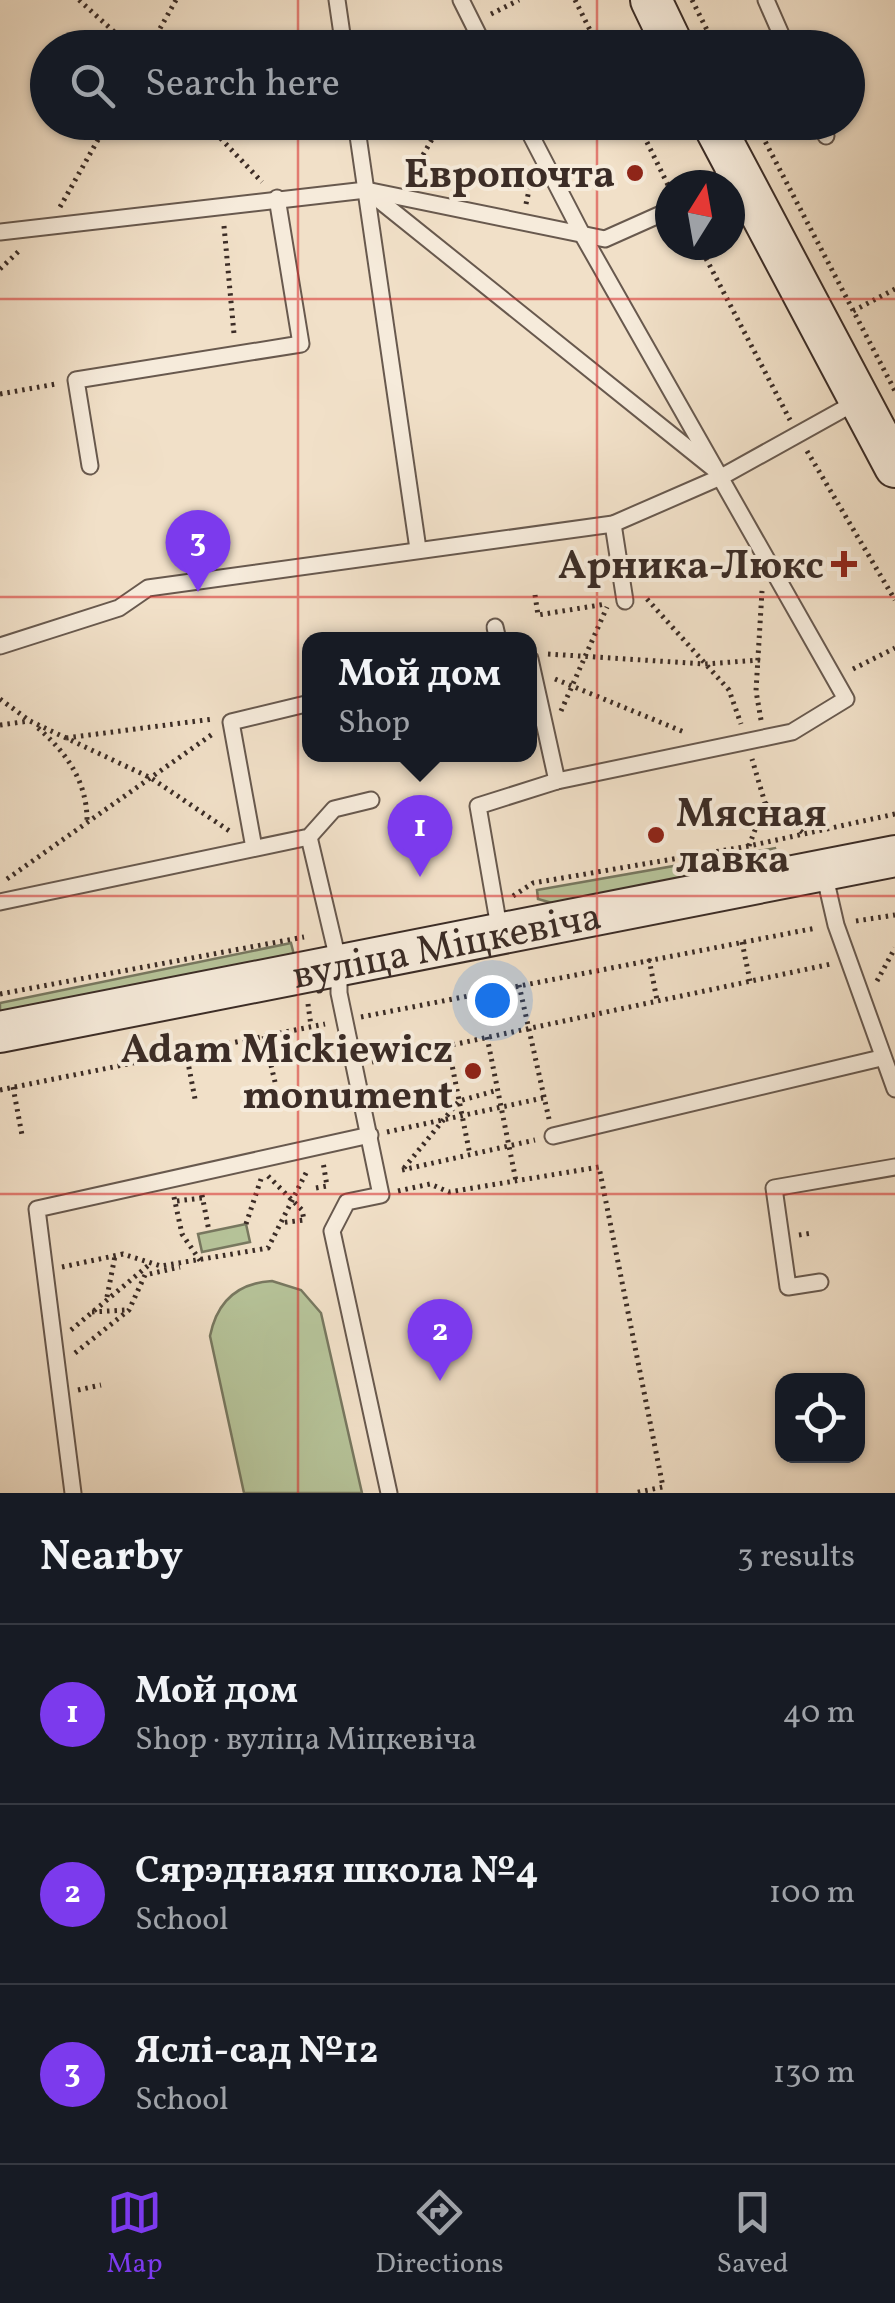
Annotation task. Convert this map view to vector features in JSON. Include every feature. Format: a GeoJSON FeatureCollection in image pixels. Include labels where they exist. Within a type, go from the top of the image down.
{"type":"FeatureCollection","features":[{"type":"Feature","properties":{"kind":"main road"},"geometry":{"type":"LineString","coordinates":[[651,0],[665,30]]}},
{"type":"Feature","properties":{"kind":"main road"},"geometry":{"type":"LineString","coordinates":[[716,140],[722,170]]}},
{"type":"Feature","properties":{"kind":"main road"},"geometry":{"type":"LineString","coordinates":[[745,208],[877,396],[895,467]]}},
{"type":"Feature","properties":{"kind":"main road","name":"вуліца Міцкевіча"},"geometry":{"type":"LineString","coordinates":[[0,1032],[339,964],[498,920],[814,852],[895,856]]}},
{"type":"Feature","properties":{"kind":"lane"},"geometry":{"type":"LineString","coordinates":[[337,0],[341,30]]}},
{"type":"Feature","properties":{"kind":"lane"},"geometry":{"type":"LineString","coordinates":[[461,0],[476,30]]}},
{"type":"Feature","properties":{"kind":"lane"},"geometry":{"type":"LineString","coordinates":[[766,0],[779,30]]}},
{"type":"Feature","properties":{"kind":"lane"},"geometry":{"type":"LineString","coordinates":[[359,140],[418,549]]}},
{"type":"Feature","properties":{"kind":"lane"},"geometry":{"type":"LineString","coordinates":[[498,920],[478,806],[557,781],[792,732],[846,699],[723,476],[582,234],[533,140]]}},
{"type":"Feature","properties":{"kind":"lane"},"geometry":{"type":"LineString","coordinates":[[0,232],[222,203],[366,190],[606,239],[655,217]]}},
{"type":"Feature","properties":{"kind":"lane"},"geometry":{"type":"LineString","coordinates":[[366,190],[723,476]]}},
{"type":"Feature","properties":{"kind":"lane"},"geometry":{"type":"LineString","coordinates":[[90,466],[76,380],[301,344],[277,198]]}},
{"type":"Feature","properties":{"kind":"lane"},"geometry":{"type":"LineString","coordinates":[[0,646],[119,608],[148,588],[613,524],[723,476],[877,396]]}},
{"type":"Feature","properties":{"kind":"lane"},"geometry":{"type":"LineString","coordinates":[[613,524],[625,601]]}},
{"type":"Feature","properties":{"kind":"lane"},"geometry":{"type":"LineString","coordinates":[[537,689],[557,781]]}},
{"type":"Feature","properties":{"kind":"lane"},"geometry":{"type":"LineString","coordinates":[[254,848],[231,722],[302,706]]}},
{"type":"Feature","properties":{"kind":"lane"},"geometry":{"type":"LineString","coordinates":[[0,902],[309,837],[334,809],[372,800]]}},
{"type":"Feature","properties":{"kind":"lane"},"geometry":{"type":"LineString","coordinates":[[309,837],[339,964],[344,1020],[380,1195],[347,1202],[332,1231],[389,1493]]}},
{"type":"Feature","properties":{"kind":"lane"},"geometry":{"type":"LineString","coordinates":[[814,852],[895,1089]]}},
{"type":"Feature","properties":{"kind":"lane"},"geometry":{"type":"LineString","coordinates":[[552,1136],[887,1064]]}},
{"type":"Feature","properties":{"kind":"lane"},"geometry":{"type":"LineString","coordinates":[[73,1493],[37,1210],[370,1135]]}},
{"type":"Feature","properties":{"kind":"lane"},"geometry":{"type":"LineString","coordinates":[[820,1282],[788,1287],[774,1188],[895,1167]]}},
{"type":"Feature","properties":{"kind":"path"},"geometry":{"type":"LineString","coordinates":[[80,0],[112,30]]}},
{"type":"Feature","properties":{"kind":"path"},"geometry":{"type":"LineString","coordinates":[[160,30],[176,0]]}},
{"type":"Feature","properties":{"kind":"path"},"geometry":{"type":"LineString","coordinates":[[472,23],[520,0]]}},
{"type":"Feature","properties":{"kind":"path"},"geometry":{"type":"LineString","coordinates":[[575,0],[590,30]]}},
{"type":"Feature","properties":{"kind":"path"},"geometry":{"type":"LineString","coordinates":[[692,0],[707,30]]}},
{"type":"Feature","properties":{"kind":"path"},"geometry":{"type":"LineString","coordinates":[[0,269],[50,226],[98,140]]}},
{"type":"Feature","properties":{"kind":"path"},"geometry":{"type":"LineString","coordinates":[[222,140],[277,198]]}},
{"type":"Feature","properties":{"kind":"path"},"geometry":{"type":"LineString","coordinates":[[399,196],[432,140]]}},
{"type":"Feature","properties":{"kind":"path"},"geometry":{"type":"LineString","coordinates":[[645,140],[660,170]]}},
{"type":"Feature","properties":{"kind":"path"},"geometry":{"type":"LineString","coordinates":[[764,140],[853,310],[877,396]]}},
{"type":"Feature","properties":{"kind":"path"},"geometry":{"type":"LineString","coordinates":[[222,203],[236,354]]}},
{"type":"Feature","properties":{"kind":"path"},"geometry":{"type":"LineString","coordinates":[[707,260],[798,434],[895,600]]}},
{"type":"Feature","properties":{"kind":"path"},"geometry":{"type":"LineString","coordinates":[[853,310],[895,288]]}},
{"type":"Feature","properties":{"kind":"path"},"geometry":{"type":"LineString","coordinates":[[0,394],[76,380]]}},
{"type":"Feature","properties":{"kind":"path"},"geometry":{"type":"LineString","coordinates":[[750,846],[765,803],[755,740],[764,549]]}},
{"type":"Feature","properties":{"kind":"path"},"geometry":{"type":"LineString","coordinates":[[534,595],[538,615],[608,604],[548,742]]}},
{"type":"Feature","properties":{"kind":"path"},"geometry":{"type":"LineString","coordinates":[[625,601],[646,599],[729,690],[755,740]]}},
{"type":"Feature","properties":{"kind":"path"},"geometry":{"type":"LineString","coordinates":[[835,678],[895,648]]}},
{"type":"Feature","properties":{"kind":"path"},"geometry":{"type":"LineString","coordinates":[[537,660],[585,657],[706,664],[760,660]]}},
{"type":"Feature","properties":{"kind":"path"},"geometry":{"type":"LineString","coordinates":[[537,664],[572,686],[719,747]]}},
{"type":"Feature","properties":{"kind":"path"},"geometry":{"type":"LineString","coordinates":[[0,700],[62,749],[88,804],[87,823]]}},
{"type":"Feature","properties":{"kind":"path"},"geometry":{"type":"LineString","coordinates":[[66,738],[202,717],[231,722]]}},
{"type":"Feature","properties":{"kind":"path"},"geometry":{"type":"LineString","coordinates":[[0,725],[30,721],[151,778],[254,848]]}},
{"type":"Feature","properties":{"kind":"path"},"geometry":{"type":"LineString","coordinates":[[0,884],[231,722]]}},
{"type":"Feature","properties":{"kind":"path"},"geometry":{"type":"LineString","coordinates":[[765,803],[814,852]]}},
{"type":"Feature","properties":{"kind":"path"},"geometry":{"type":"LineString","coordinates":[[498,920],[533,883],[750,846],[814,852],[895,814]]}},
{"type":"Feature","properties":{"kind":"path"},"geometry":{"type":"LineString","coordinates":[[0,1090],[649,958],[895,915]]}},
{"type":"Feature","properties":{"kind":"path"},"geometry":{"type":"LineString","coordinates":[[742,942],[750,981]]}},
{"type":"Feature","properties":{"kind":"path"},"geometry":{"type":"LineString","coordinates":[[864,1006],[895,948]]}},
{"type":"Feature","properties":{"kind":"path"},"geometry":{"type":"LineString","coordinates":[[649,958],[658,1001]]}},
{"type":"Feature","properties":{"kind":"path"},"geometry":{"type":"LineString","coordinates":[[354,1066],[848,960]]}},
{"type":"Feature","properties":{"kind":"path"},"geometry":{"type":"LineString","coordinates":[[498,1090],[459,1101],[402,1170],[552,1136],[518,984]]}},
{"type":"Feature","properties":{"kind":"path"},"geometry":{"type":"LineString","coordinates":[[264,1036],[276,1082]]}},
{"type":"Feature","properties":{"kind":"path"},"geometry":{"type":"LineString","coordinates":[[488,1037],[516,1180]]}},
{"type":"Feature","properties":{"kind":"path"},"geometry":{"type":"LineString","coordinates":[[448,1045],[470,1155]]}},
{"type":"Feature","properties":{"kind":"path"},"geometry":{"type":"LineString","coordinates":[[186,1052],[196,1099]]}},
{"type":"Feature","properties":{"kind":"path"},"geometry":{"type":"LineString","coordinates":[[13,1087],[22,1135]]}},
{"type":"Feature","properties":{"kind":"path"},"geometry":{"type":"LineString","coordinates":[[370,1135],[544,1098]]}},
{"type":"Feature","properties":{"kind":"path"},"geometry":{"type":"LineString","coordinates":[[316,1188],[327,1186],[320,1144]]}},
{"type":"Feature","properties":{"kind":"path"},"geometry":{"type":"LineString","coordinates":[[56,1368],[129,1310],[146,1275],[268,1248],[320,1144]]}},
{"type":"Feature","properties":{"kind":"path"},"geometry":{"type":"LineString","coordinates":[[380,1195],[430,1184],[449,1192],[599,1167],[664,1487],[634,1493]]}},
{"type":"Feature","properties":{"kind":"path"},"geometry":{"type":"LineString","coordinates":[[246,1224],[264,1172],[302,1210],[304,1220],[280,1223]]}},
{"type":"Feature","properties":{"kind":"path"},"geometry":{"type":"LineString","coordinates":[[197,1173],[209,1231]]}},
{"type":"Feature","properties":{"kind":"path"},"geometry":{"type":"LineString","coordinates":[[170,1179],[182,1234],[202,1261]]}},
{"type":"Feature","properties":{"kind":"path"},"geometry":{"type":"LineString","coordinates":[[43,1271],[115,1256],[150,1264],[202,1261]]}},
{"type":"Feature","properties":{"kind":"path"},"geometry":{"type":"LineString","coordinates":[[107,1300],[115,1256]]}},
{"type":"Feature","properties":{"kind":"path"},"geometry":{"type":"LineString","coordinates":[[53,1345],[150,1264]]}},
{"type":"Feature","properties":{"kind":"path"},"geometry":{"type":"LineString","coordinates":[[92,1312],[129,1310]]}},
{"type":"Feature","properties":{"kind":"green space"},"geometry":{"type":"Polygon","coordinates":[[[776,848],[726,874],[559,905],[538,899],[537,890],[776,848]]]}},
{"type":"Feature","properties":{"kind":"green space"},"geometry":{"type":"Polygon","coordinates":[[[291,943],[295,959],[0,1017],[0,1003],[291,943]]]}},
{"type":"Feature","properties":{"kind":"green space"},"geometry":{"type":"Polygon","coordinates":[[[246,1224],[250,1242],[202,1252],[198,1234],[246,1224]]]}},
{"type":"Feature","properties":{"kind":"green space"},"geometry":{"type":"Polygon","coordinates":[[[272,1281],[301,1290],[321,1313],[362,1493],[244,1493],[210,1336],[218,1313],[231,1296],[249,1286],[272,1281]]]}},
{"type":"Feature","properties":{"kind":"place","name":"Европочта"},"geometry":{"type":"Point","coordinates":[635,173]}},
{"type":"Feature","properties":{"kind":"place","name":"Арника-Люкс"},"geometry":{"type":"Point","coordinates":[844,564]}},
{"type":"Feature","properties":{"kind":"place","name":"Яслі-сад №12"},"geometry":{"type":"Point","coordinates":[198,592]}},
{"type":"Feature","properties":{"kind":"place","name":"Мясная лавка"},"geometry":{"type":"Point","coordinates":[656,835]}},
{"type":"Feature","properties":{"kind":"place","name":"Мой дом"},"geometry":{"type":"Point","coordinates":[420,877]}},
{"type":"Feature","properties":{"kind":"place","name":"Adam Mickiewicz monument"},"geometry":{"type":"Point","coordinates":[473,1071]}},
{"type":"Feature","properties":{"kind":"place","name":"Сярэднаяя школа №4"},"geometry":{"type":"Point","coordinates":[440,1381]}}]}
